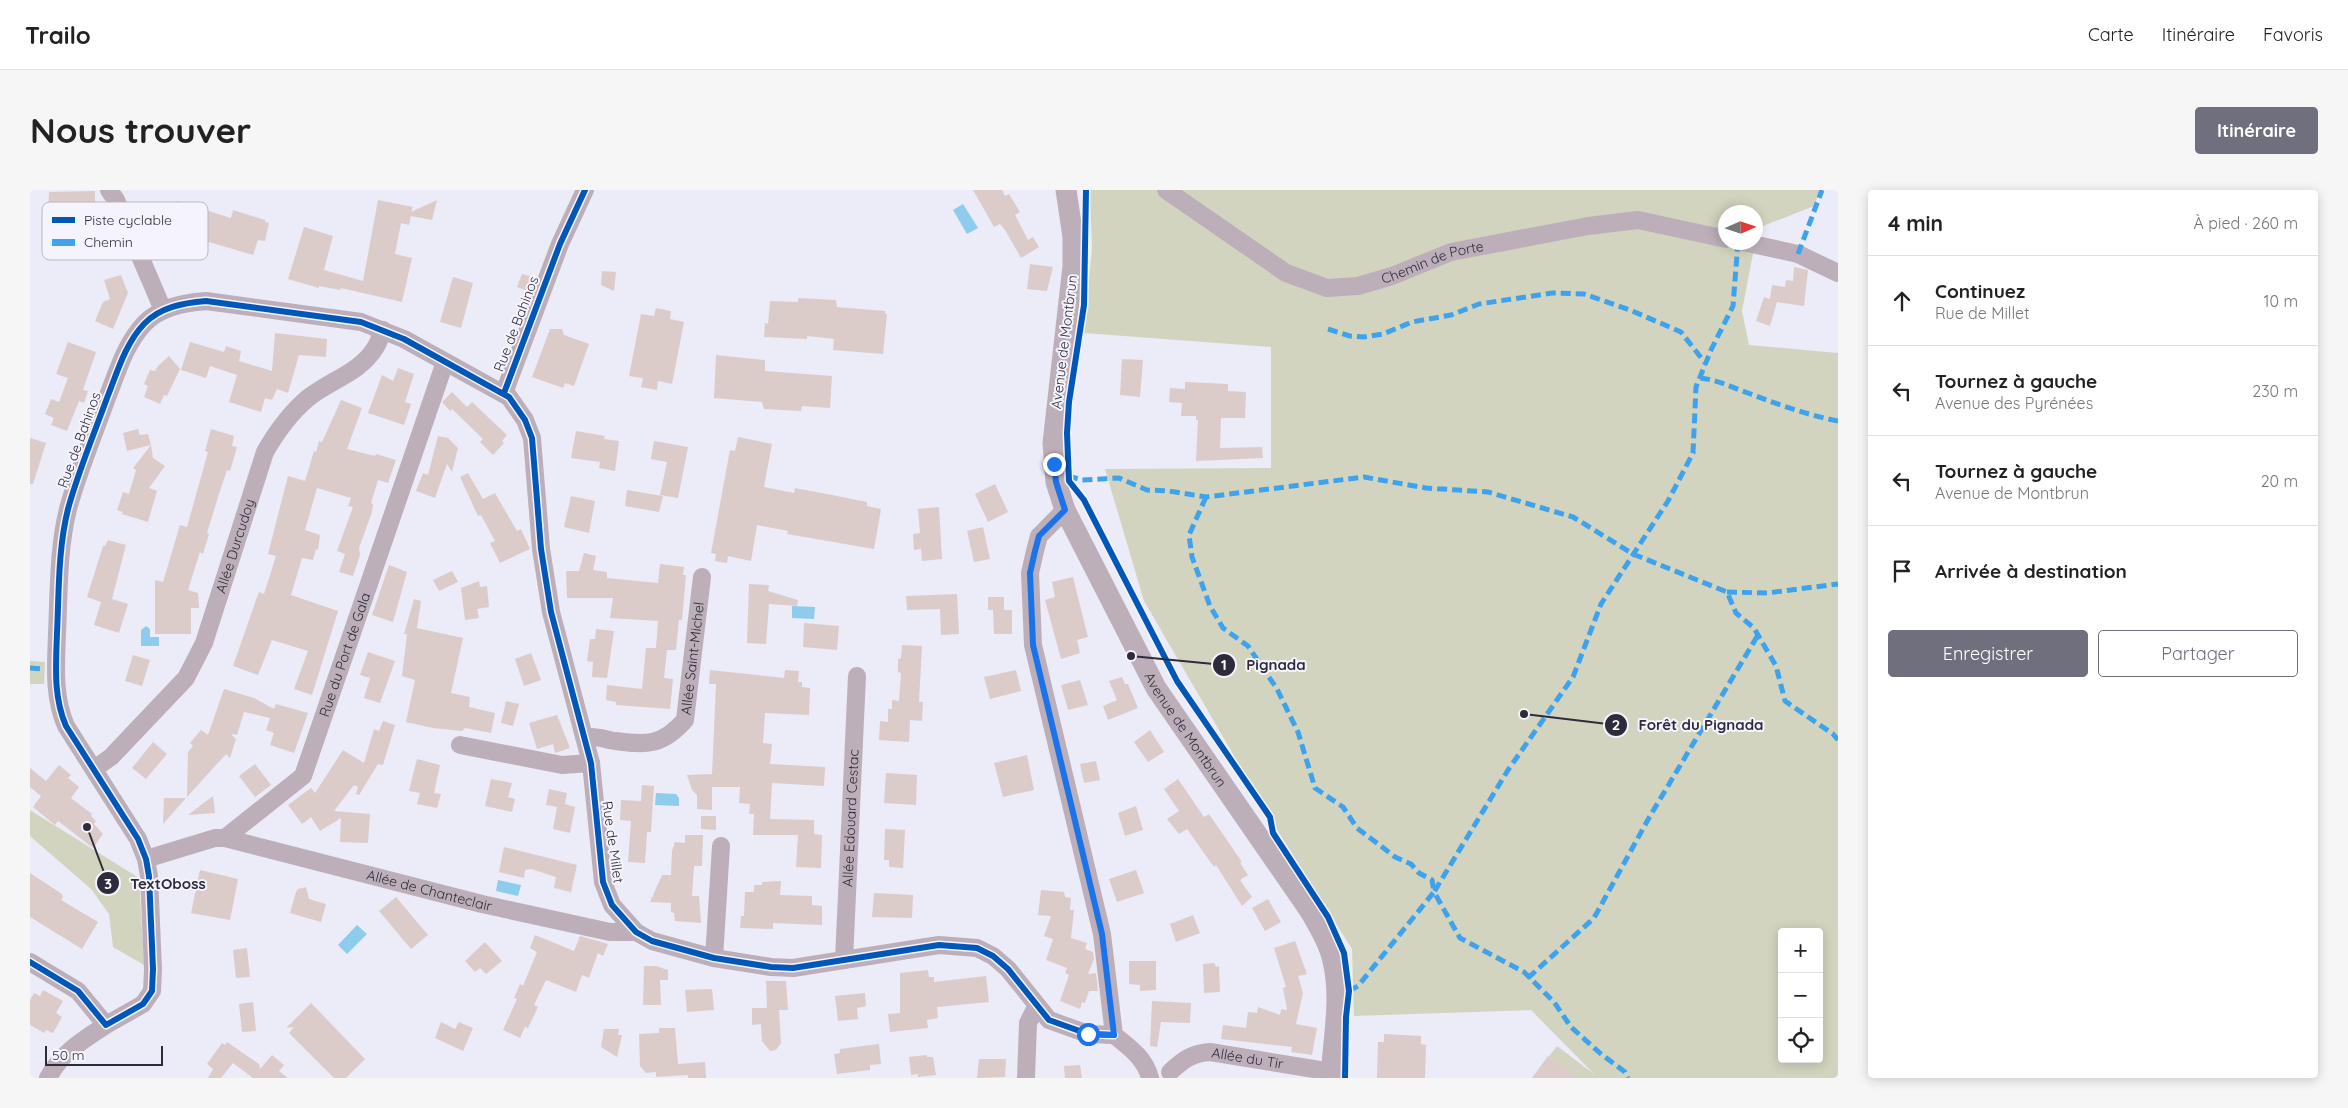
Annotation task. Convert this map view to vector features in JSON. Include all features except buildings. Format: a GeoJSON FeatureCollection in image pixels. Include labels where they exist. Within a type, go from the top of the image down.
{"type":"FeatureCollection","features":[{"type":"Feature","properties":{"kind":"street"},"geometry":{"type":"LineString","coordinates":[[109,190],[117,202]]}},
{"type":"Feature","properties":{"kind":"street","name":"Rue de Bahinos"},"geometry":{"type":"LineString","coordinates":[[48,1078],[54,1067],[72,1048],[106,1025],[143,1004],[152,991],[153,969],[146,859],[138,839],[66,726],[60,713],[56,693],[63,539],[68,508],[122,361],[133,337],[145,322],[163,310],[183,303],[206,301],[361,322],[404,339],[504,393],[560,244],[585,190]]}},
{"type":"Feature","properties":{"kind":"street","name":"Avenue de Montbrun"},"geometry":{"type":"LineString","coordinates":[[1066,190],[1073,238],[1072,266],[1053,443],[1056,482],[1065,510],[1156,688],[1310,911],[1326,942],[1333,961],[1337,986],[1332,1075]]}},
{"type":"Feature","properties":{"kind":"street","name":"Chemin de Porte"},"geometry":{"type":"LineString","coordinates":[[1166,190],[1286,273],[1326,288],[1358,286],[1392,276],[1451,252],[1588,226],[1638,220],[1718,237]]}},
{"type":"Feature","properties":{"kind":"street"},"geometry":{"type":"LineString","coordinates":[[1763,246],[1798,254],[1838,273]]}},
{"type":"Feature","properties":{"kind":"street"},"geometry":{"type":"LineString","coordinates":[[142,260],[163,310]]}},
{"type":"Feature","properties":{"kind":"street","name":"Allée Durcudoy"},"geometry":{"type":"LineString","coordinates":[[94,769],[111,757],[186,678],[204,643],[265,452],[276,432],[286,419],[309,398],[358,366],[375,348],[383,330]]}},
{"type":"Feature","properties":{"kind":"street","name":"Rue du Port de Gala"},"geometry":{"type":"LineString","coordinates":[[146,859],[215,838],[225,838],[303,776],[445,362]]}},
{"type":"Feature","properties":{"kind":"street","name":"Rue de Millet"},"geometry":{"type":"LineString","coordinates":[[504,393],[518,408],[532,438],[541,550],[551,612],[591,763],[603,882],[612,905],[636,932],[652,941],[714,958],[771,967],[793,968],[939,945],[977,948],[993,956],[1008,969],[1036,1007],[1049,1020],[1088,1034],[1114,1035]]}},
{"type":"Feature","properties":{"kind":"street"},"geometry":{"type":"LineString","coordinates":[[1065,510],[1039,536],[1035,551],[1030,573],[1033,645],[1102,934],[1114,1035],[1134,1051],[1147,1071],[1154,1062],[1164,1064],[1172,1075]]}},
{"type":"Feature","properties":{"kind":"street","name":"Allée Saint-Michel"},"geometry":{"type":"LineString","coordinates":[[584,737],[594,736],[614,741],[651,744],[674,732],[685,720],[702,576]]}},
{"type":"Feature","properties":{"kind":"street","name":"Allée Edouard Cestac"},"geometry":{"type":"LineString","coordinates":[[844,960],[857,676]]}},
{"type":"Feature","properties":{"kind":"street"},"geometry":{"type":"LineString","coordinates":[[460,745],[562,765],[591,763]]}},
{"type":"Feature","properties":{"kind":"street","name":"Allée de Chanteclair"},"geometry":{"type":"LineString","coordinates":[[225,838],[482,904],[610,932],[636,932]]}},
{"type":"Feature","properties":{"kind":"street"},"geometry":{"type":"LineString","coordinates":[[714,958],[721,846]]}},
{"type":"Feature","properties":{"kind":"street"},"geometry":{"type":"LineString","coordinates":[[30,962],[78,991],[106,1025]]}},
{"type":"Feature","properties":{"kind":"street"},"geometry":{"type":"LineString","coordinates":[[1026,1078],[1028,1023],[1036,1007]]}},
{"type":"Feature","properties":{"kind":"street","name":"Allée du Tir"},"geometry":{"type":"LineString","coordinates":[[1172,1075],[1182,1060],[1195,1053],[1210,1052],[1332,1075]]}},
{"type":"Feature","properties":{"kind":"green space"},"geometry":{"type":"Polygon","coordinates":[[[1090,190],[1820,190],[1814,206],[1763,226],[1763,205],[1718,205],[1718,250],[1754,250],[1742,311],[1749,345],[1838,353],[1838,1078],[1532,1078],[1557,1046],[1594,1074],[1531,1010],[1354,1016],[1352,949],[1276,828],[1144,601],[1105,469],[1271,468],[1271,347],[1084,333],[1092,248],[1090,190]]]}},
{"type":"Feature","properties":{"kind":"green space"},"geometry":{"type":"Polygon","coordinates":[[[30,661],[45,662],[44,684],[30,684],[30,661]]]}},
{"type":"Feature","properties":{"kind":"green space"},"geometry":{"type":"Polygon","coordinates":[[[30,810],[139,878],[144,965],[113,947],[109,914],[91,889],[30,836],[30,810]]]}},
{"type":"Feature","properties":{"kind":"water"},"geometry":{"type":"Polygon","coordinates":[[[963,204],[978,228],[967,234],[953,210],[963,204]]]}},
{"type":"Feature","properties":{"kind":"water"},"geometry":{"type":"Polygon","coordinates":[[[792,606],[815,607],[814,619],[792,618],[792,606]]]}},
{"type":"Feature","properties":{"kind":"water"},"geometry":{"type":"Polygon","coordinates":[[[146,626],[150,629],[150,637],[159,637],[159,646],[141,646],[141,630],[146,626]]]}},
{"type":"Feature","properties":{"kind":"water"},"geometry":{"type":"Polygon","coordinates":[[[656,793],[676,794],[679,798],[679,806],[655,805],[656,793]]]}},
{"type":"Feature","properties":{"kind":"water"},"geometry":{"type":"Polygon","coordinates":[[[498,880],[521,885],[518,896],[496,891],[498,880]]]}},
{"type":"Feature","properties":{"kind":"water"},"geometry":{"type":"Polygon","coordinates":[[[357,925],[367,934],[347,954],[338,945],[357,925]]]}},
{"type":"Feature","properties":{"kind":"marked path"},"geometry":{"type":"LineString","coordinates":[[1798,254],[1822,190]]}},
{"type":"Feature","properties":{"kind":"marked path"},"geometry":{"type":"LineString","coordinates":[[1206,497],[1189,535],[1192,557],[1210,606],[1223,628],[1248,646],[1277,689],[1298,732],[1315,788],[1343,807],[1357,828],[1395,857],[1411,864],[1419,873],[1432,880],[1434,892],[1508,770],[1573,677],[1601,604],[1668,501],[1693,453],[1696,387],[1711,350],[1733,306],[1737,250]]}},
{"type":"Feature","properties":{"kind":"marked path"},"geometry":{"type":"LineString","coordinates":[[1328,329],[1350,336],[1364,337],[1383,334],[1412,322],[1451,315],[1479,304],[1552,293],[1584,294],[1630,310],[1681,332],[1706,364]]}},
{"type":"Feature","properties":{"kind":"marked path"},"geometry":{"type":"LineString","coordinates":[[1700,378],[1719,382],[1770,401],[1838,421]]}},
{"type":"Feature","properties":{"kind":"marked path"},"geometry":{"type":"LineString","coordinates":[[1068,476],[1082,480],[1119,478],[1147,490],[1169,491],[1206,497],[1364,477],[1426,488],[1488,492],[1573,517],[1633,554],[1727,592],[1736,613],[1754,628],[1776,666],[1785,701],[1833,734],[1838,740]]}},
{"type":"Feature","properties":{"kind":"marked path"},"geometry":{"type":"LineString","coordinates":[[1727,592],[1767,593],[1838,584]]}},
{"type":"Feature","properties":{"kind":"marked path"},"geometry":{"type":"LineString","coordinates":[[1528,978],[1594,918],[1650,816],[1758,635]]}},
{"type":"Feature","properties":{"kind":"marked path"},"geometry":{"type":"LineString","coordinates":[[30,668],[44,669]]}},
{"type":"Feature","properties":{"kind":"marked path"},"geometry":{"type":"LineString","coordinates":[[1349,991],[1358,986],[1434,892],[1460,938],[1524,972],[1554,1002],[1571,1027],[1601,1054],[1625,1072],[1628,1078]]}},
{"type":"Feature","properties":{"kind":"cycle path"},"geometry":{"type":"LineString","coordinates":[[504,393],[560,244],[585,190]]}},
{"type":"Feature","properties":{"kind":"cycle path"},"geometry":{"type":"LineString","coordinates":[[1086,190],[1084,305],[1069,402],[1067,433],[1069,481],[1084,500],[1177,681],[1270,817],[1273,833],[1328,917],[1344,953],[1349,991],[1346,1017],[1345,1078]]}},
{"type":"Feature","properties":{"kind":"cycle path"},"geometry":{"type":"LineString","coordinates":[[30,962],[78,991],[106,1025],[143,1004],[152,991],[153,969],[149,876],[146,859],[138,839],[66,726],[59,703],[56,669],[61,555],[68,509],[76,481],[118,369],[132,340],[144,324],[157,314],[172,307],[206,301],[361,322],[404,339],[509,397],[525,420],[532,438],[541,549],[551,612],[591,763],[603,882],[612,905],[636,932],[652,941],[714,958],[771,967],[793,968],[939,945],[977,948],[993,956],[1008,969],[1049,1020],[1088,1034],[1114,1035]]}},
{"type":"Feature","properties":{"kind":"place","name":"Pignada"},"geometry":{"type":"Point","coordinates":[1131,656]}},
{"type":"Feature","properties":{"kind":"place","name":"Forêt du Pignada"},"geometry":{"type":"Point","coordinates":[1524,714]}},
{"type":"Feature","properties":{"kind":"place","name":"TextOboss"},"geometry":{"type":"Point","coordinates":[87,827]}},
{"type":"Feature","properties":{"kind":"route"},"geometry":{"type":"LineString","coordinates":[[1054,464],[1056,482],[1065,510],[1039,536],[1035,551],[1030,573],[1033,645],[1102,934],[1114,1035],[1088,1034]]}}]}
